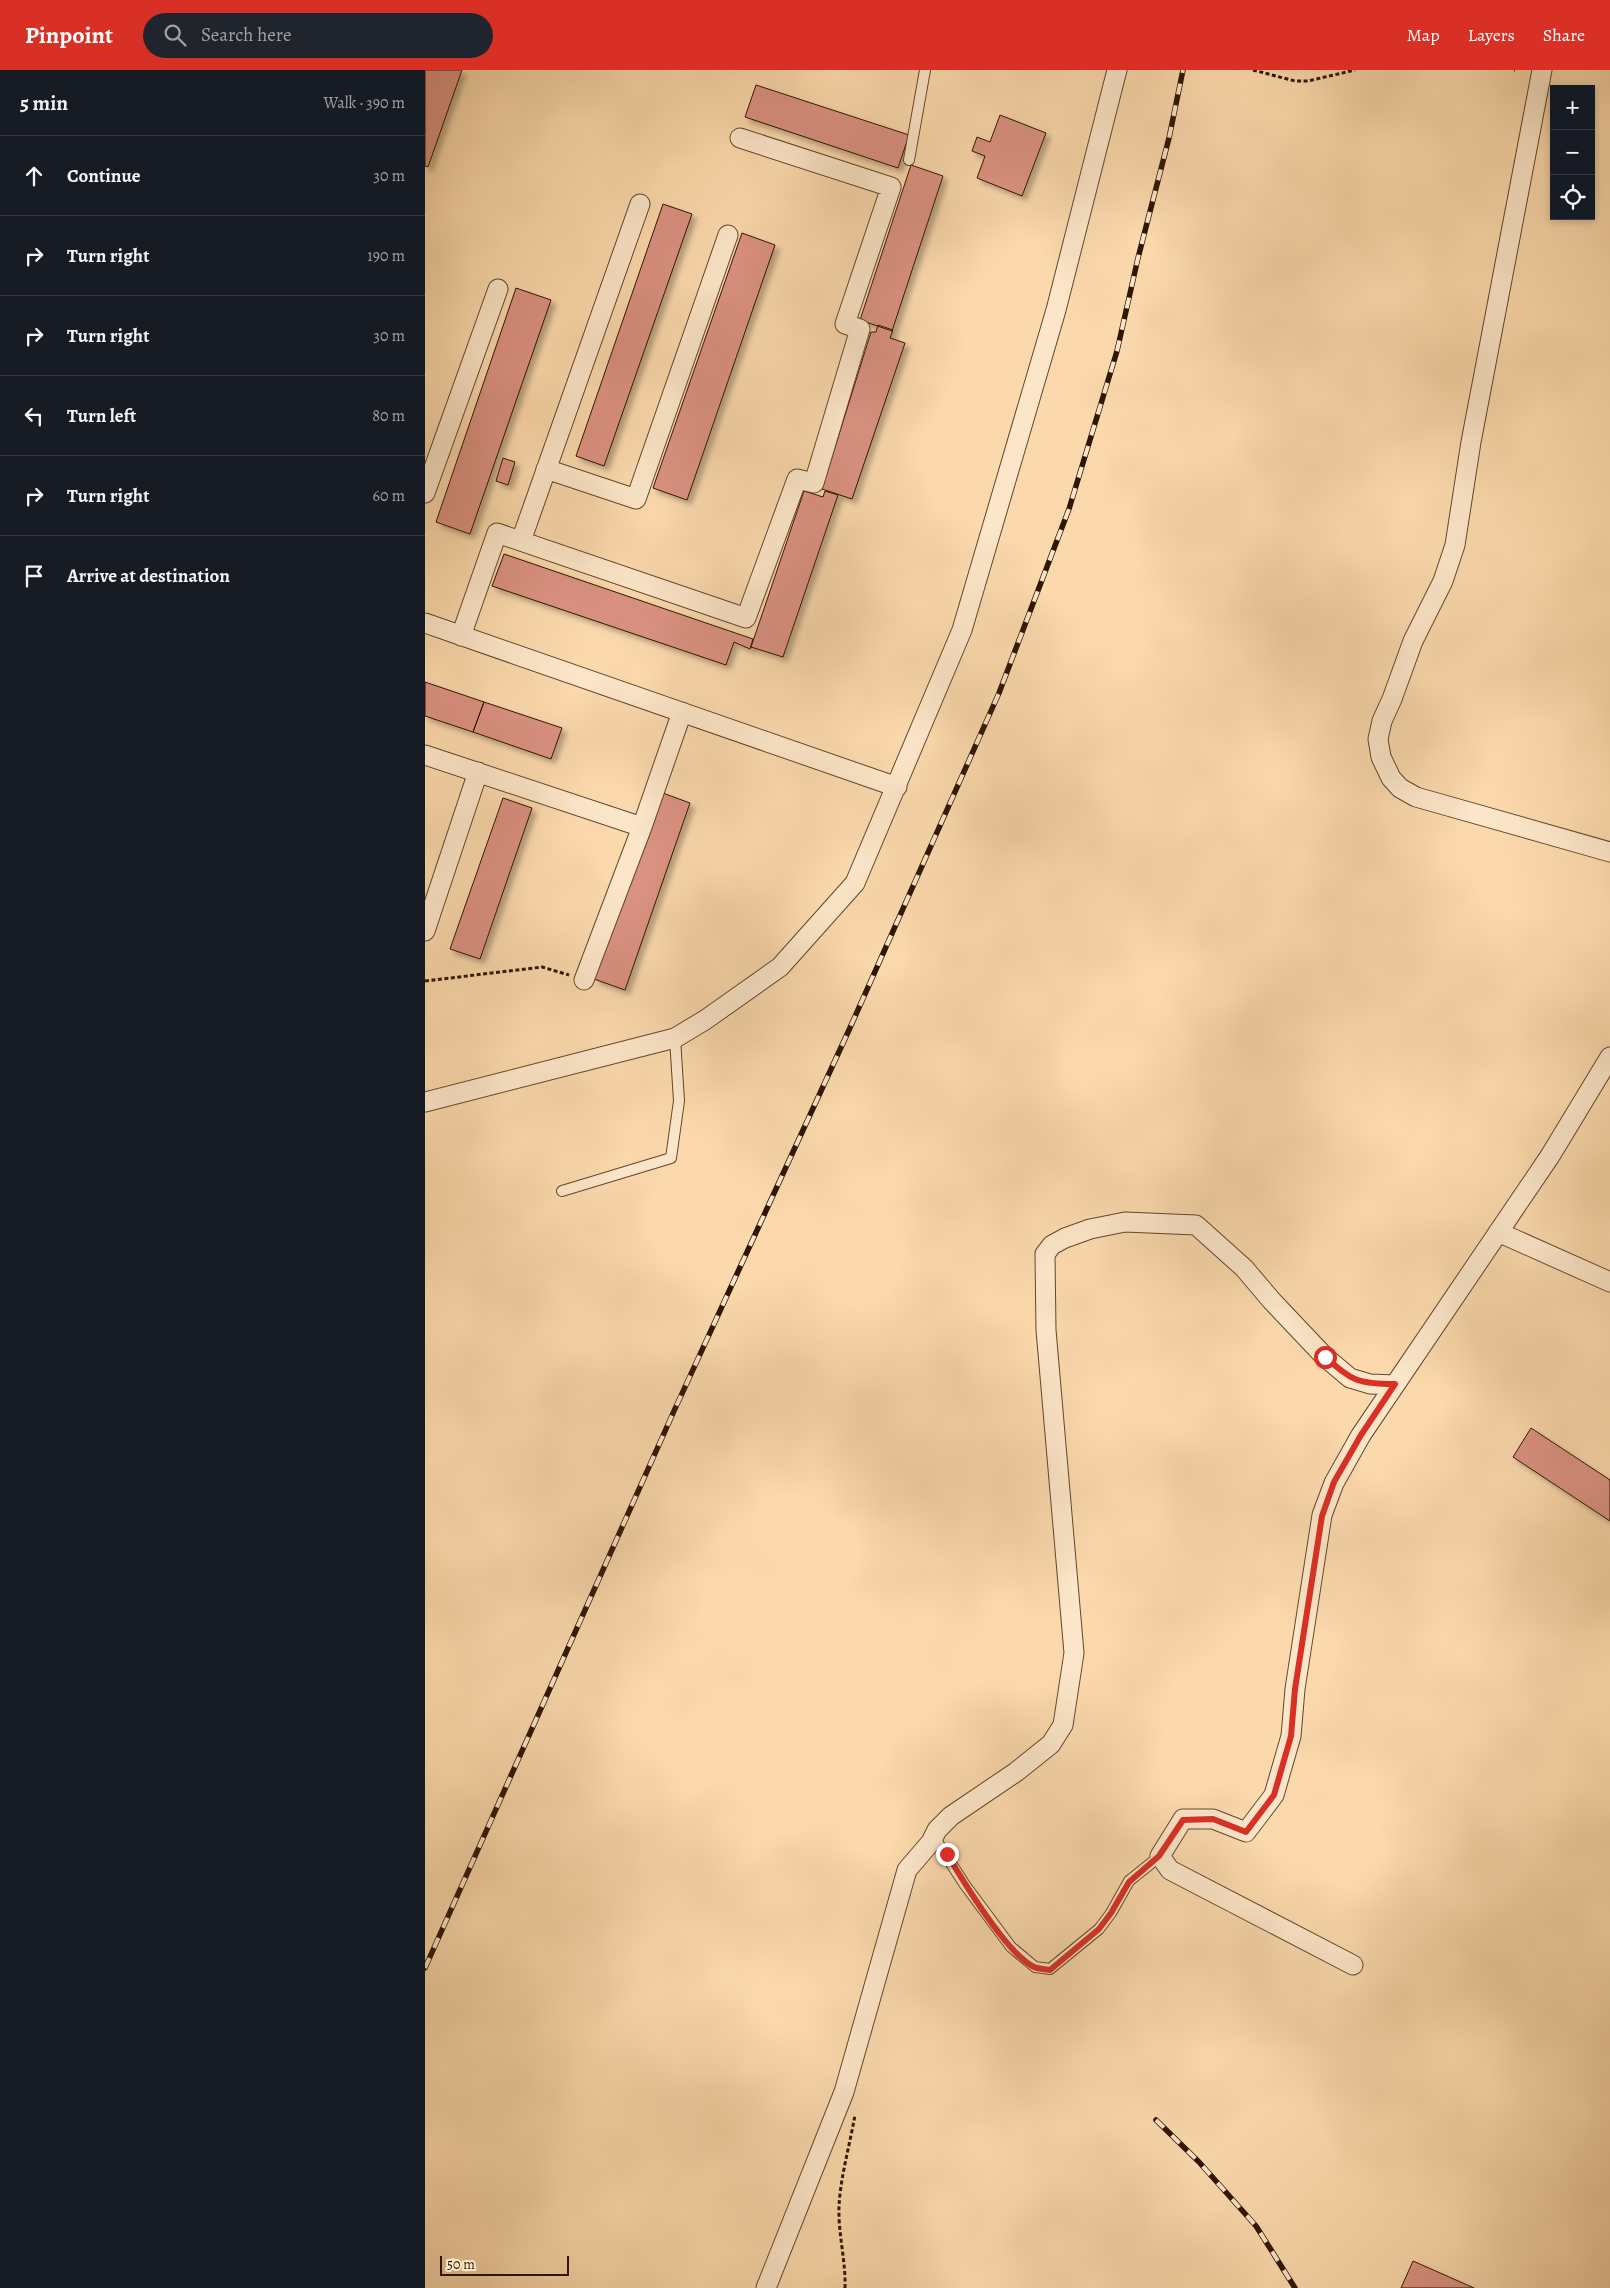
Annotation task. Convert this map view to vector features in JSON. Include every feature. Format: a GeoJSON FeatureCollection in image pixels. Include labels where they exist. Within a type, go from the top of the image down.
{"type":"FeatureCollection","features":[{"type":"Feature","properties":{"kind":"street"},"geometry":{"type":"LineString","coordinates":[[425,1102],[675,1038],[705,1020],[780,967],[855,884],[961,630],[1056,310],[1117,70]]}},
{"type":"Feature","properties":{"kind":"street"},"geometry":{"type":"LineString","coordinates":[[1542,70],[1471,442],[1455,545],[1443,581],[1409,650],[1393,699],[1382,721],[1378,739],[1381,757],[1391,778],[1400,788],[1416,797],[1610,852]]}},
{"type":"Feature","properties":{"kind":"street"},"geometry":{"type":"LineString","coordinates":[[461,636],[497,532],[746,618],[797,479],[814,483],[860,329],[845,324],[891,187],[740,138]]}},
{"type":"Feature","properties":{"kind":"street"},"geometry":{"type":"LineString","coordinates":[[521,541],[640,204]]}},
{"type":"Feature","properties":{"kind":"street"},"geometry":{"type":"LineString","coordinates":[[546,468],[636,499],[728,235]]}},
{"type":"Feature","properties":{"kind":"street"},"geometry":{"type":"LineString","coordinates":[[425,494],[498,289]]}},
{"type":"Feature","properties":{"kind":"street"},"geometry":{"type":"LineString","coordinates":[[425,623],[897,787]]}},
{"type":"Feature","properties":{"kind":"street"},"geometry":{"type":"LineString","coordinates":[[584,980],[642,827],[682,712]]}},
{"type":"Feature","properties":{"kind":"street"},"geometry":{"type":"LineString","coordinates":[[425,755],[642,827]]}},
{"type":"Feature","properties":{"kind":"street"},"geometry":{"type":"LineString","coordinates":[[425,931],[478,772]]}},
{"type":"Feature","properties":{"kind":"street"},"geometry":{"type":"LineString","coordinates":[[1353,1965],[1170,1870],[1159,1856],[1183,1820],[1213,1819],[1246,1832],[1274,1795],[1291,1736],[1295,1689],[1322,1516],[1334,1482],[1361,1435],[1550,1156],[1610,1057]]}},
{"type":"Feature","properties":{"kind":"street"},"geometry":{"type":"LineString","coordinates":[[766,2288],[843,2092],[907,1870],[934,1837],[937,1830],[951,1816],[1016,1772],[1051,1744],[1063,1725],[1074,1653],[1046,1330],[1045,1254],[1052,1245],[1090,1229],[1125,1222],[1195,1225],[1244,1268],[1272,1301],[1325,1357],[1350,1378],[1371,1384],[1395,1384]]}},
{"type":"Feature","properties":{"kind":"street"},"geometry":{"type":"LineString","coordinates":[[1498,1232],[1610,1282]]}},
{"type":"Feature","properties":{"kind":"lane"},"geometry":{"type":"LineString","coordinates":[[909,160],[925,70]]}},
{"type":"Feature","properties":{"kind":"lane"},"geometry":{"type":"LineString","coordinates":[[562,1191],[671,1158],[679,1101],[675,1038]]}},
{"type":"Feature","properties":{"kind":"lane"},"geometry":{"type":"LineString","coordinates":[[934,1837],[965,1885],[1011,1947],[1035,1967],[1050,1970],[1099,1929],[1111,1913],[1129,1882],[1159,1856]]}},
{"type":"Feature","properties":{"kind":"path"},"geometry":{"type":"LineString","coordinates":[[1253,70],[1295,82],[1308,81],[1355,70]]}},
{"type":"Feature","properties":{"kind":"path"},"geometry":{"type":"LineString","coordinates":[[425,981],[542,967],[584,980]]}},
{"type":"Feature","properties":{"kind":"path"},"geometry":{"type":"LineString","coordinates":[[845,2288],[839,2228],[839,2205],[856,2108]]}},
{"type":"Feature","properties":{"kind":"building"},"geometry":{"type":"Polygon","coordinates":[[[425,70],[462,70],[428,167],[425,166],[425,70]]]}},
{"type":"Feature","properties":{"kind":"building"},"geometry":{"type":"Polygon","coordinates":[[[756,85],[909,135],[898,168],[745,117],[756,85]]]}},
{"type":"Feature","properties":{"kind":"building"},"geometry":{"type":"Polygon","coordinates":[[[1000,115],[1046,133],[1022,196],[977,178],[985,156],[972,151],[977,137],[990,142],[1000,115]]]}},
{"type":"Feature","properties":{"kind":"building"},"geometry":{"type":"Polygon","coordinates":[[[911,165],[943,176],[892,331],[860,320],[911,165]]]}},
{"type":"Feature","properties":{"kind":"building"},"geometry":{"type":"Polygon","coordinates":[[[663,204],[692,214],[604,466],[576,456],[663,204]]]}},
{"type":"Feature","properties":{"kind":"building"},"geometry":{"type":"Polygon","coordinates":[[[742,233],[775,245],[687,500],[653,488],[742,233]]]}},
{"type":"Feature","properties":{"kind":"building"},"geometry":{"type":"Polygon","coordinates":[[[516,288],[551,300],[470,534],[436,522],[516,288]]]}},
{"type":"Feature","properties":{"kind":"building"},"geometry":{"type":"Polygon","coordinates":[[[878,325],[893,330],[890,338],[905,343],[852,499],[822,489],[871,332],[876,332],[878,325]]]}},
{"type":"Feature","properties":{"kind":"building"},"geometry":{"type":"Polygon","coordinates":[[[503,458],[515,462],[508,485],[496,481],[503,458]]]}},
{"type":"Feature","properties":{"kind":"building"},"geometry":{"type":"Polygon","coordinates":[[[804,491],[823,497],[825,491],[838,495],[783,657],[751,647],[804,491]]]}},
{"type":"Feature","properties":{"kind":"building"},"geometry":{"type":"Polygon","coordinates":[[[504,554],[753,639],[750,649],[734,642],[726,665],[492,586],[504,554]]]}},
{"type":"Feature","properties":{"kind":"building"},"geometry":{"type":"Polygon","coordinates":[[[425,682],[484,702],[473,732],[425,716],[425,682]]]}},
{"type":"Feature","properties":{"kind":"building"},"geometry":{"type":"Polygon","coordinates":[[[484,702],[562,728],[551,759],[473,732],[484,702]]]}},
{"type":"Feature","properties":{"kind":"building"},"geometry":{"type":"Polygon","coordinates":[[[660,792],[690,803],[625,990],[594,979],[660,792]]]}},
{"type":"Feature","properties":{"kind":"building"},"geometry":{"type":"Polygon","coordinates":[[[503,798],[532,808],[480,959],[450,949],[503,798]]]}},
{"type":"Feature","properties":{"kind":"building"},"geometry":{"type":"Polygon","coordinates":[[[1531,1428],[1610,1480],[1610,1521],[1513,1457],[1531,1428]]]}},
{"type":"Feature","properties":{"kind":"building"},"geometry":{"type":"Polygon","coordinates":[[[1413,2261],[1474,2288],[1401,2288],[1413,2261]]]}},
{"type":"Feature","properties":{"kind":"railway"},"geometry":{"type":"LineString","coordinates":[[425,1968],[674,1411],[849,1030],[999,693],[1069,509],[1117,351],[1138,258],[1169,138],[1183,70]]}},
{"type":"Feature","properties":{"kind":"railway"},"geometry":{"type":"LineString","coordinates":[[1156,2120],[1199,2162],[1256,2226],[1295,2288]]}},
{"type":"Feature","properties":{"kind":"route"},"geometry":{"type":"LineString","coordinates":[[947,1854],[965,1885],[1011,1947],[1035,1967],[1050,1970],[1099,1929],[1111,1913],[1129,1882],[1159,1856],[1183,1820],[1213,1819],[1246,1832],[1274,1795],[1291,1736],[1295,1689],[1322,1516],[1334,1482],[1361,1435],[1395,1384],[1371,1384],[1350,1378],[1325,1357]]}}]}
